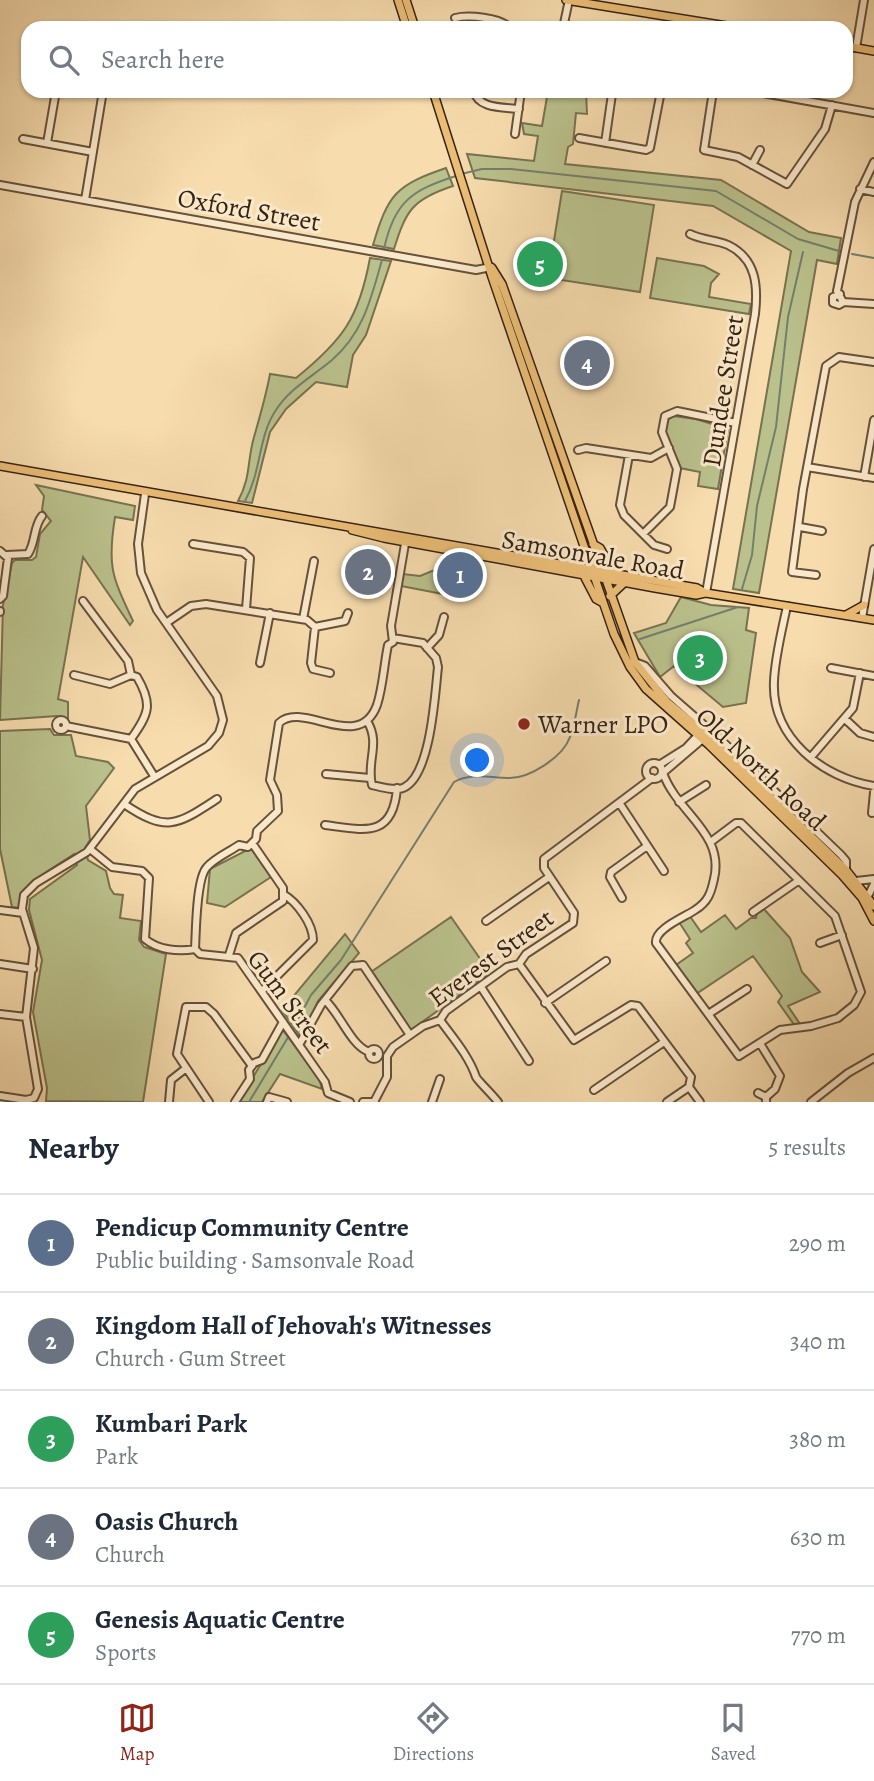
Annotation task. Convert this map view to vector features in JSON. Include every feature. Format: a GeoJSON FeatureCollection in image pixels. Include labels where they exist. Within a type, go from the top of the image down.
{"type":"FeatureCollection","features":[{"type":"Feature","properties":{"kind":"main road"},"geometry":{"type":"LineString","coordinates":[[398,0],[405,21]]}},
{"type":"Feature","properties":{"kind":"main road"},"geometry":{"type":"LineString","coordinates":[[406,0],[413,21]]}},
{"type":"Feature","properties":{"kind":"main road"},"geometry":{"type":"LineString","coordinates":[[567,0],[696,21]]}},
{"type":"Feature","properties":{"kind":"main road"},"geometry":{"type":"LineString","coordinates":[[853,47],[874,51]]}},
{"type":"Feature","properties":{"kind":"main road"},"geometry":{"type":"LineString","coordinates":[[435,98],[491,267],[502,284],[598,574]]}},
{"type":"Feature","properties":{"kind":"main road","name":"Samsonvale Road"},"geometry":{"type":"LineString","coordinates":[[0,466],[145,494],[349,528],[583,574],[614,573],[697,588],[706,593],[874,620]]}},
{"type":"Feature","properties":{"kind":"main road","name":"Samsonvale Road"},"geometry":{"type":"LineString","coordinates":[[406,539],[568,564],[625,582],[696,595],[706,593]]}},
{"type":"Feature","properties":{"kind":"main road"},"geometry":{"type":"LineString","coordinates":[[568,564],[580,557],[589,546]]}},
{"type":"Feature","properties":{"kind":"main road"},"geometry":{"type":"LineString","coordinates":[[589,546],[600,548],[614,573]]}},
{"type":"Feature","properties":{"kind":"main road"},"geometry":{"type":"LineString","coordinates":[[583,574],[596,599],[603,604]]}},
{"type":"Feature","properties":{"kind":"main road","name":"Old North Road"},"geometry":{"type":"LineString","coordinates":[[598,574],[610,596],[635,662],[659,694],[846,870],[874,906]]}},
{"type":"Feature","properties":{"kind":"main road","name":"Old North Road"},"geometry":{"type":"LineString","coordinates":[[598,574],[603,604],[619,648],[637,678],[656,701],[703,735],[850,883],[874,921]]}},
{"type":"Feature","properties":{"kind":"main road"},"geometry":{"type":"LineString","coordinates":[[610,596],[625,582]]}},
{"type":"Feature","properties":{"kind":"main road"},"geometry":{"type":"LineString","coordinates":[[846,616],[864,605]]}},
{"type":"Feature","properties":{"kind":"street"},"geometry":{"type":"LineString","coordinates":[[565,21],[567,0]]}},
{"type":"Feature","properties":{"kind":"street"},"geometry":{"type":"LineString","coordinates":[[856,48],[864,0]]}},
{"type":"Feature","properties":{"kind":"street"},"geometry":{"type":"LineString","coordinates":[[454,18],[464,16],[497,21]]}},
{"type":"Feature","properties":{"kind":"street"},"geometry":{"type":"LineString","coordinates":[[47,143],[55,98]]}},
{"type":"Feature","properties":{"kind":"street"},"geometry":{"type":"LineString","coordinates":[[85,200],[102,98]]}},
{"type":"Feature","properties":{"kind":"street"},"geometry":{"type":"LineString","coordinates":[[478,98],[481,103],[519,109]]}},
{"type":"Feature","properties":{"kind":"street"},"geometry":{"type":"LineString","coordinates":[[515,134],[520,98]]}},
{"type":"Feature","properties":{"kind":"street"},"geometry":{"type":"LineString","coordinates":[[605,143],[611,98]]}},
{"type":"Feature","properties":{"kind":"street"},"geometry":{"type":"LineString","coordinates":[[579,138],[646,150],[650,148],[660,98]]}},
{"type":"Feature","properties":{"kind":"street"},"geometry":{"type":"LineString","coordinates":[[712,98],[704,150],[738,157],[788,184],[825,130],[832,105]]}},
{"type":"Feature","properties":{"kind":"street"},"geometry":{"type":"LineString","coordinates":[[792,98],[874,113]]}},
{"type":"Feature","properties":{"kind":"street"},"geometry":{"type":"LineString","coordinates":[[23,139],[93,152]]}},
{"type":"Feature","properties":{"kind":"street"},"geometry":{"type":"LineString","coordinates":[[752,165],[760,150]]}},
{"type":"Feature","properties":{"kind":"street"},"geometry":{"type":"LineString","coordinates":[[874,162],[860,189],[842,274],[842,297],[874,304]]}},
{"type":"Feature","properties":{"kind":"street","name":"Oxford Street"},"geometry":{"type":"LineString","coordinates":[[0,185],[476,270],[491,267]]}},
{"type":"Feature","properties":{"kind":"street"},"geometry":{"type":"LineString","coordinates":[[860,189],[874,192]]}},
{"type":"Feature","properties":{"kind":"street","name":"Dundee Street"},"geometry":{"type":"LineString","coordinates":[[690,234],[738,251],[751,267],[758,284],[706,593]]}},
{"type":"Feature","properties":{"kind":"street"},"geometry":{"type":"LineString","coordinates":[[816,575],[792,572],[807,467],[826,366],[839,357],[874,362]]}},
{"type":"Feature","properties":{"kind":"street"},"geometry":{"type":"LineString","coordinates":[[643,534],[670,507],[677,468],[662,429],[663,419],[671,412],[736,423]]}},
{"type":"Feature","properties":{"kind":"street"},"geometry":{"type":"LineString","coordinates":[[864,477],[874,420]]}},
{"type":"Feature","properties":{"kind":"street"},"geometry":{"type":"LineString","coordinates":[[579,450],[651,458],[669,448]]}},
{"type":"Feature","properties":{"kind":"street"},"geometry":{"type":"LineString","coordinates":[[629,455],[620,505],[624,515],[654,545],[667,549]]}},
{"type":"Feature","properties":{"kind":"street"},"geometry":{"type":"LineString","coordinates":[[807,467],[874,478]]}},
{"type":"Feature","properties":{"kind":"street"},"geometry":{"type":"LineString","coordinates":[[0,1096],[36,1100],[38,1089],[26,1017],[34,948],[23,913],[24,895],[36,883],[90,849],[135,789],[208,746],[219,733],[223,720],[217,696],[151,600],[141,573],[138,544],[145,494]]}},
{"type":"Feature","properties":{"kind":"street"},"geometry":{"type":"LineString","coordinates":[[0,551],[7,555],[28,554],[33,547],[37,522],[42,516]]}},
{"type":"Feature","properties":{"kind":"street"},"geometry":{"type":"LineString","coordinates":[[800,527],[822,531]]}},
{"type":"Feature","properties":{"kind":"street"},"geometry":{"type":"LineString","coordinates":[[195,948],[202,873],[239,845],[248,846],[252,843],[257,831],[278,811],[277,794],[270,780],[279,723],[285,718],[295,717],[343,727],[367,721],[377,704],[388,645],[393,638],[391,626],[406,539]]}},
{"type":"Feature","properties":{"kind":"street"},"geometry":{"type":"LineString","coordinates":[[193,544],[243,552],[250,558],[246,609]]}},
{"type":"Feature","properties":{"kind":"street"},"geometry":{"type":"LineString","coordinates":[[862,618],[874,549]]}},
{"type":"Feature","properties":{"kind":"street"},"geometry":{"type":"LineString","coordinates":[[0,599],[4,596],[7,555]]}},
{"type":"Feature","properties":{"kind":"street"},"geometry":{"type":"LineString","coordinates":[[303,620],[314,561]]}},
{"type":"Feature","properties":{"kind":"street"},"geometry":{"type":"LineString","coordinates":[[83,601],[128,661],[131,675]]}},
{"type":"Feature","properties":{"kind":"street"},"geometry":{"type":"LineString","coordinates":[[166,623],[191,606],[206,604],[303,620],[316,629]]}},
{"type":"Feature","properties":{"kind":"street"},"geometry":{"type":"LineString","coordinates":[[787,606],[774,681],[776,703],[788,733],[811,758],[846,780],[874,786]]}},
{"type":"Feature","properties":{"kind":"street"},"geometry":{"type":"LineString","coordinates":[[260,663],[270,613]]}},
{"type":"Feature","properties":{"kind":"street"},"geometry":{"type":"LineString","coordinates":[[316,629],[345,621],[348,613]]}},
{"type":"Feature","properties":{"kind":"street"},"geometry":{"type":"LineString","coordinates":[[427,648],[439,635],[444,617]]}},
{"type":"Feature","properties":{"kind":"street"},"geometry":{"type":"LineString","coordinates":[[316,629],[311,663],[313,669],[330,673]]}},
{"type":"Feature","properties":{"kind":"street"},"geometry":{"type":"LineString","coordinates":[[367,721],[373,732],[370,778],[372,785],[397,788],[408,786],[427,755],[438,667],[427,648],[417,641],[393,638]]}},
{"type":"Feature","properties":{"kind":"street","name":"Old North Road"},"geometry":{"type":"LineString","coordinates":[[635,662],[645,666],[671,696],[719,737],[841,855],[846,861],[846,870]]}},
{"type":"Feature","properties":{"kind":"street"},"geometry":{"type":"LineString","coordinates":[[831,668],[874,676]]}},
{"type":"Feature","properties":{"kind":"street"},"geometry":{"type":"LineString","coordinates":[[811,758],[853,708],[860,673]]}},
{"type":"Feature","properties":{"kind":"street"},"geometry":{"type":"LineString","coordinates":[[74,675],[110,684],[131,675],[137,677],[147,695],[144,723],[131,739]]}},
{"type":"Feature","properties":{"kind":"street"},"geometry":{"type":"LineString","coordinates":[[845,719],[860,733],[874,737]]}},
{"type":"Feature","properties":{"kind":"street"},"geometry":{"type":"LineString","coordinates":[[66,726],[131,739],[154,776]]}},
{"type":"Feature","properties":{"kind":"street","name":"Everest Street"},"geometry":{"type":"LineString","coordinates":[[363,1102],[374,1102],[387,1077],[387,1056],[393,1047],[423,1026],[440,1020],[442,1014],[509,966],[519,964],[526,954],[574,920],[574,913],[543,866],[544,859],[620,804],[703,735]]}},
{"type":"Feature","properties":{"kind":"street"},"geometry":{"type":"LineString","coordinates":[[657,773],[712,841],[717,858],[711,894],[704,905],[655,937],[656,943],[739,1056],[761,1045],[775,1032],[829,1021],[855,1004],[861,992],[860,983],[835,916],[806,884],[798,881],[793,872],[741,823],[736,823],[712,841]]}},
{"type":"Feature","properties":{"kind":"street"},"geometry":{"type":"LineString","coordinates":[[326,774],[370,778]]}},
{"type":"Feature","properties":{"kind":"street"},"geometry":{"type":"LineString","coordinates":[[679,802],[706,784]]}},
{"type":"Feature","properties":{"kind":"street"},"geometry":{"type":"LineString","coordinates":[[325,825],[370,831],[381,827],[395,805],[397,788]]}},
{"type":"Feature","properties":{"kind":"street"},"geometry":{"type":"LineString","coordinates":[[872,813],[874,792]]}},
{"type":"Feature","properties":{"kind":"street"},"geometry":{"type":"LineString","coordinates":[[124,804],[148,820],[181,822],[218,799]]}},
{"type":"Feature","properties":{"kind":"street"},"geometry":{"type":"LineString","coordinates":[[620,804],[664,870]]}},
{"type":"Feature","properties":{"kind":"street"},"geometry":{"type":"LineString","coordinates":[[229,955],[236,933],[284,901],[284,888],[252,843]]}},
{"type":"Feature","properties":{"kind":"street"},"geometry":{"type":"LineString","coordinates":[[622,898],[610,877],[611,872],[647,846]]}},
{"type":"Feature","properties":{"kind":"street","name":"Gum Street"},"geometry":{"type":"LineString","coordinates":[[90,849],[112,867],[142,871],[149,878],[145,939],[153,946],[184,951],[195,948],[200,954],[238,958],[325,1082],[328,1093],[350,1102]]}},
{"type":"Feature","properties":{"kind":"street"},"geometry":{"type":"LineString","coordinates":[[486,921],[549,877]]}},
{"type":"Feature","properties":{"kind":"street"},"geometry":{"type":"LineString","coordinates":[[752,913],[798,881]]}},
{"type":"Feature","properties":{"kind":"street"},"geometry":{"type":"LineString","coordinates":[[856,881],[874,882],[868,896]]}},
{"type":"Feature","properties":{"kind":"street"},"geometry":{"type":"LineString","coordinates":[[262,991],[313,940],[313,930],[292,899],[284,894]]}},
{"type":"Feature","properties":{"kind":"street"},"geometry":{"type":"LineString","coordinates":[[0,910],[23,913]]}},
{"type":"Feature","properties":{"kind":"street"},"geometry":{"type":"LineString","coordinates":[[820,943],[842,935]]}},
{"type":"Feature","properties":{"kind":"street"},"geometry":{"type":"LineString","coordinates":[[545,1003],[606,961]]}},
{"type":"Feature","properties":{"kind":"street"},"geometry":{"type":"LineString","coordinates":[[0,964],[33,969]]}},
{"type":"Feature","properties":{"kind":"street"},"geometry":{"type":"LineString","coordinates":[[519,964],[574,1040],[635,1005],[691,1077],[689,1087],[667,1102]]}},
{"type":"Feature","properties":{"kind":"street"},"geometry":{"type":"LineString","coordinates":[[297,1042],[352,966],[363,965],[410,1035]]}},
{"type":"Feature","properties":{"kind":"street"},"geometry":{"type":"LineString","coordinates":[[481,987],[529,1061]]}},
{"type":"Feature","properties":{"kind":"street"},"geometry":{"type":"LineString","coordinates":[[710,1013],[747,989]]}},
{"type":"Feature","properties":{"kind":"street"},"geometry":{"type":"LineString","coordinates":[[325,1000],[338,1013],[360,1048],[367,1051]]}},
{"type":"Feature","properties":{"kind":"street"},"geometry":{"type":"LineString","coordinates":[[209,1102],[177,1054],[183,1012],[191,1005],[206,1007],[214,1014],[252,1066]]}},
{"type":"Feature","properties":{"kind":"street"},"geometry":{"type":"LineString","coordinates":[[0,1014],[26,1017]]}},
{"type":"Feature","properties":{"kind":"street"},"geometry":{"type":"LineString","coordinates":[[440,1020],[473,1065],[478,1080],[487,1085],[498,1102]]}},
{"type":"Feature","properties":{"kind":"street"},"geometry":{"type":"LineString","coordinates":[[235,1102],[250,1079],[248,1070],[262,1060],[283,1022]]}},
{"type":"Feature","properties":{"kind":"street"},"geometry":{"type":"LineString","coordinates":[[594,1090],[664,1042]]}},
{"type":"Feature","properties":{"kind":"street"},"geometry":{"type":"LineString","coordinates":[[758,1093],[766,1099],[775,1089],[780,1076],[761,1045]]}},
{"type":"Feature","properties":{"kind":"street"},"geometry":{"type":"LineString","coordinates":[[811,1102],[848,1073],[874,1058]]}},
{"type":"Feature","properties":{"kind":"street"},"geometry":{"type":"LineString","coordinates":[[169,1102],[171,1080],[185,1069]]}},
{"type":"Feature","properties":{"kind":"street"},"geometry":{"type":"LineString","coordinates":[[432,1102],[440,1079]]}},
{"type":"Feature","properties":{"kind":"street"},"geometry":{"type":"LineString","coordinates":[[689,1087],[699,1102]]}},
{"type":"Feature","properties":{"kind":"street"},"geometry":{"type":"LineString","coordinates":[[323,1102],[328,1093]]}},
{"type":"Feature","properties":{"kind":"street"},"geometry":{"type":"LineString","coordinates":[[267,1102],[269,1097],[287,1102]]}},
{"type":"Feature","properties":{"kind":"green space"},"geometry":{"type":"Polygon","coordinates":[[[547,98],[586,98],[587,114],[576,113],[573,144],[568,147],[565,164],[721,180],[809,232],[841,238],[837,264],[817,260],[759,593],[733,589],[791,251],[713,206],[475,178],[467,154],[534,161],[538,136],[524,134],[522,123],[542,126],[547,98]]]}},
{"type":"Feature","properties":{"kind":"green space"},"geometry":{"type":"Polygon","coordinates":[[[446,168],[453,186],[429,196],[413,208],[407,215],[394,249],[373,245],[384,214],[396,194],[416,180],[446,168]]]}},
{"type":"Feature","properties":{"kind":"green space"},"geometry":{"type":"Polygon","coordinates":[[[562,191],[654,205],[640,292],[548,278],[562,191]]]}},
{"type":"Feature","properties":{"kind":"green space"},"geometry":{"type":"Polygon","coordinates":[[[370,258],[391,261],[366,335],[353,355],[347,387],[316,382],[286,409],[270,432],[252,503],[238,501],[247,477],[270,374],[296,378],[326,352],[354,312],[366,279],[370,258]]]}},
{"type":"Feature","properties":{"kind":"green space"},"geometry":{"type":"Polygon","coordinates":[[[657,258],[704,266],[719,274],[711,283],[709,297],[751,304],[749,314],[650,298],[657,258]]]}},
{"type":"Feature","properties":{"kind":"green space"},"geometry":{"type":"Polygon","coordinates":[[[673,416],[696,419],[728,429],[718,489],[698,486],[700,472],[680,468],[665,432],[668,420],[673,416]]]}},
{"type":"Feature","properties":{"kind":"green space"},"geometry":{"type":"Polygon","coordinates":[[[36,485],[135,506],[133,520],[115,517],[111,548],[116,582],[133,621],[130,625],[83,557],[58,699],[68,702],[68,719],[57,716],[0,720],[3,605],[12,563],[15,560],[32,560],[36,557],[40,534],[51,521],[42,510],[44,496],[36,485]]]}},
{"type":"Feature","properties":{"kind":"green space"},"geometry":{"type":"Polygon","coordinates":[[[437,569],[437,580],[456,584],[453,596],[401,586],[403,574],[420,576],[437,569]]]}},
{"type":"Feature","properties":{"kind":"green space"},"geometry":{"type":"Polygon","coordinates":[[[681,597],[711,605],[749,608],[746,630],[756,633],[746,703],[723,707],[674,666],[660,677],[634,633],[666,623],[681,597]]]}},
{"type":"Feature","properties":{"kind":"green space"},"geometry":{"type":"Polygon","coordinates":[[[50,729],[54,735],[71,735],[76,756],[108,762],[114,768],[86,806],[90,840],[85,848],[88,860],[106,871],[114,894],[123,895],[120,918],[141,921],[139,940],[144,947],[166,954],[143,1102],[46,1101],[47,1088],[33,1012],[42,960],[29,910],[30,899],[77,865],[74,854],[34,883],[19,908],[12,907],[0,849],[0,731],[50,729]]]}},
{"type":"Feature","properties":{"kind":"green space"},"geometry":{"type":"Polygon","coordinates":[[[251,848],[271,877],[225,907],[207,903],[210,869],[251,848]]]}},
{"type":"Feature","properties":{"kind":"green space"},"geometry":{"type":"Polygon","coordinates":[[[763,908],[790,938],[802,972],[820,992],[788,1006],[802,1027],[795,1026],[778,1002],[782,996],[753,956],[696,994],[676,965],[693,953],[686,943],[690,939],[679,922],[689,915],[701,932],[725,915],[736,929],[751,918],[756,918],[757,911],[763,908]]]}},
{"type":"Feature","properties":{"kind":"green space"},"geometry":{"type":"Polygon","coordinates":[[[451,917],[490,973],[411,1030],[371,972],[451,917]]]}},
{"type":"Feature","properties":{"kind":"green space"},"geometry":{"type":"Polygon","coordinates":[[[345,934],[359,953],[318,1001],[302,1039],[282,1010],[345,934]]]}},
{"type":"Feature","properties":{"kind":"green space"},"geometry":{"type":"Polygon","coordinates":[[[282,1029],[319,1078],[322,1089],[280,1074],[262,1102],[238,1102],[282,1029]]]}},
{"type":"Feature","properties":{"kind":"waterway"},"geometry":{"type":"LineString","coordinates":[[461,174],[482,169],[511,169],[716,191],[798,239],[839,251]]}},
{"type":"Feature","properties":{"kind":"waterway"},"geometry":{"type":"LineString","coordinates":[[384,249],[393,220],[407,200],[428,187],[456,176]]}},
{"type":"Feature","properties":{"kind":"waterway"},"geometry":{"type":"LineString","coordinates":[[742,589],[752,555],[757,506],[776,427],[788,317],[803,252]]}},
{"type":"Feature","properties":{"kind":"waterway"},"geometry":{"type":"LineString","coordinates":[[852,254],[874,258]]}},
{"type":"Feature","properties":{"kind":"waterway"},"geometry":{"type":"LineString","coordinates":[[245,501],[270,420],[288,396],[332,360],[352,338],[365,314],[382,260]]}},
{"type":"Feature","properties":{"kind":"waterway"},"geometry":{"type":"LineString","coordinates":[[640,639],[738,607]]}},
{"type":"Feature","properties":{"kind":"waterway"},"geometry":{"type":"LineString","coordinates":[[293,1029],[311,995],[341,960],[454,782],[474,776],[516,777],[535,771],[553,759],[566,745],[579,700]]}},
{"type":"Feature","properties":{"kind":"waterway"},"geometry":{"type":"LineString","coordinates":[[249,1102],[290,1034]]}},
{"type":"Feature","properties":{"kind":"place","name":"Genesis Aquatic Centre"},"geometry":{"type":"Point","coordinates":[540,264]}},
{"type":"Feature","properties":{"kind":"place","name":"Oasis Church"},"geometry":{"type":"Point","coordinates":[587,363]}},
{"type":"Feature","properties":{"kind":"place","name":"Kingdom Hall of Jehovah's Witnesses"},"geometry":{"type":"Point","coordinates":[368,572]}},
{"type":"Feature","properties":{"kind":"place","name":"Pendicup Community Centre"},"geometry":{"type":"Point","coordinates":[460,575]}},
{"type":"Feature","properties":{"kind":"place","name":"Kumbari Park"},"geometry":{"type":"Point","coordinates":[700,658]}},
{"type":"Feature","properties":{"kind":"place","name":"Warner LPO"},"geometry":{"type":"Point","coordinates":[524,724]}}]}
